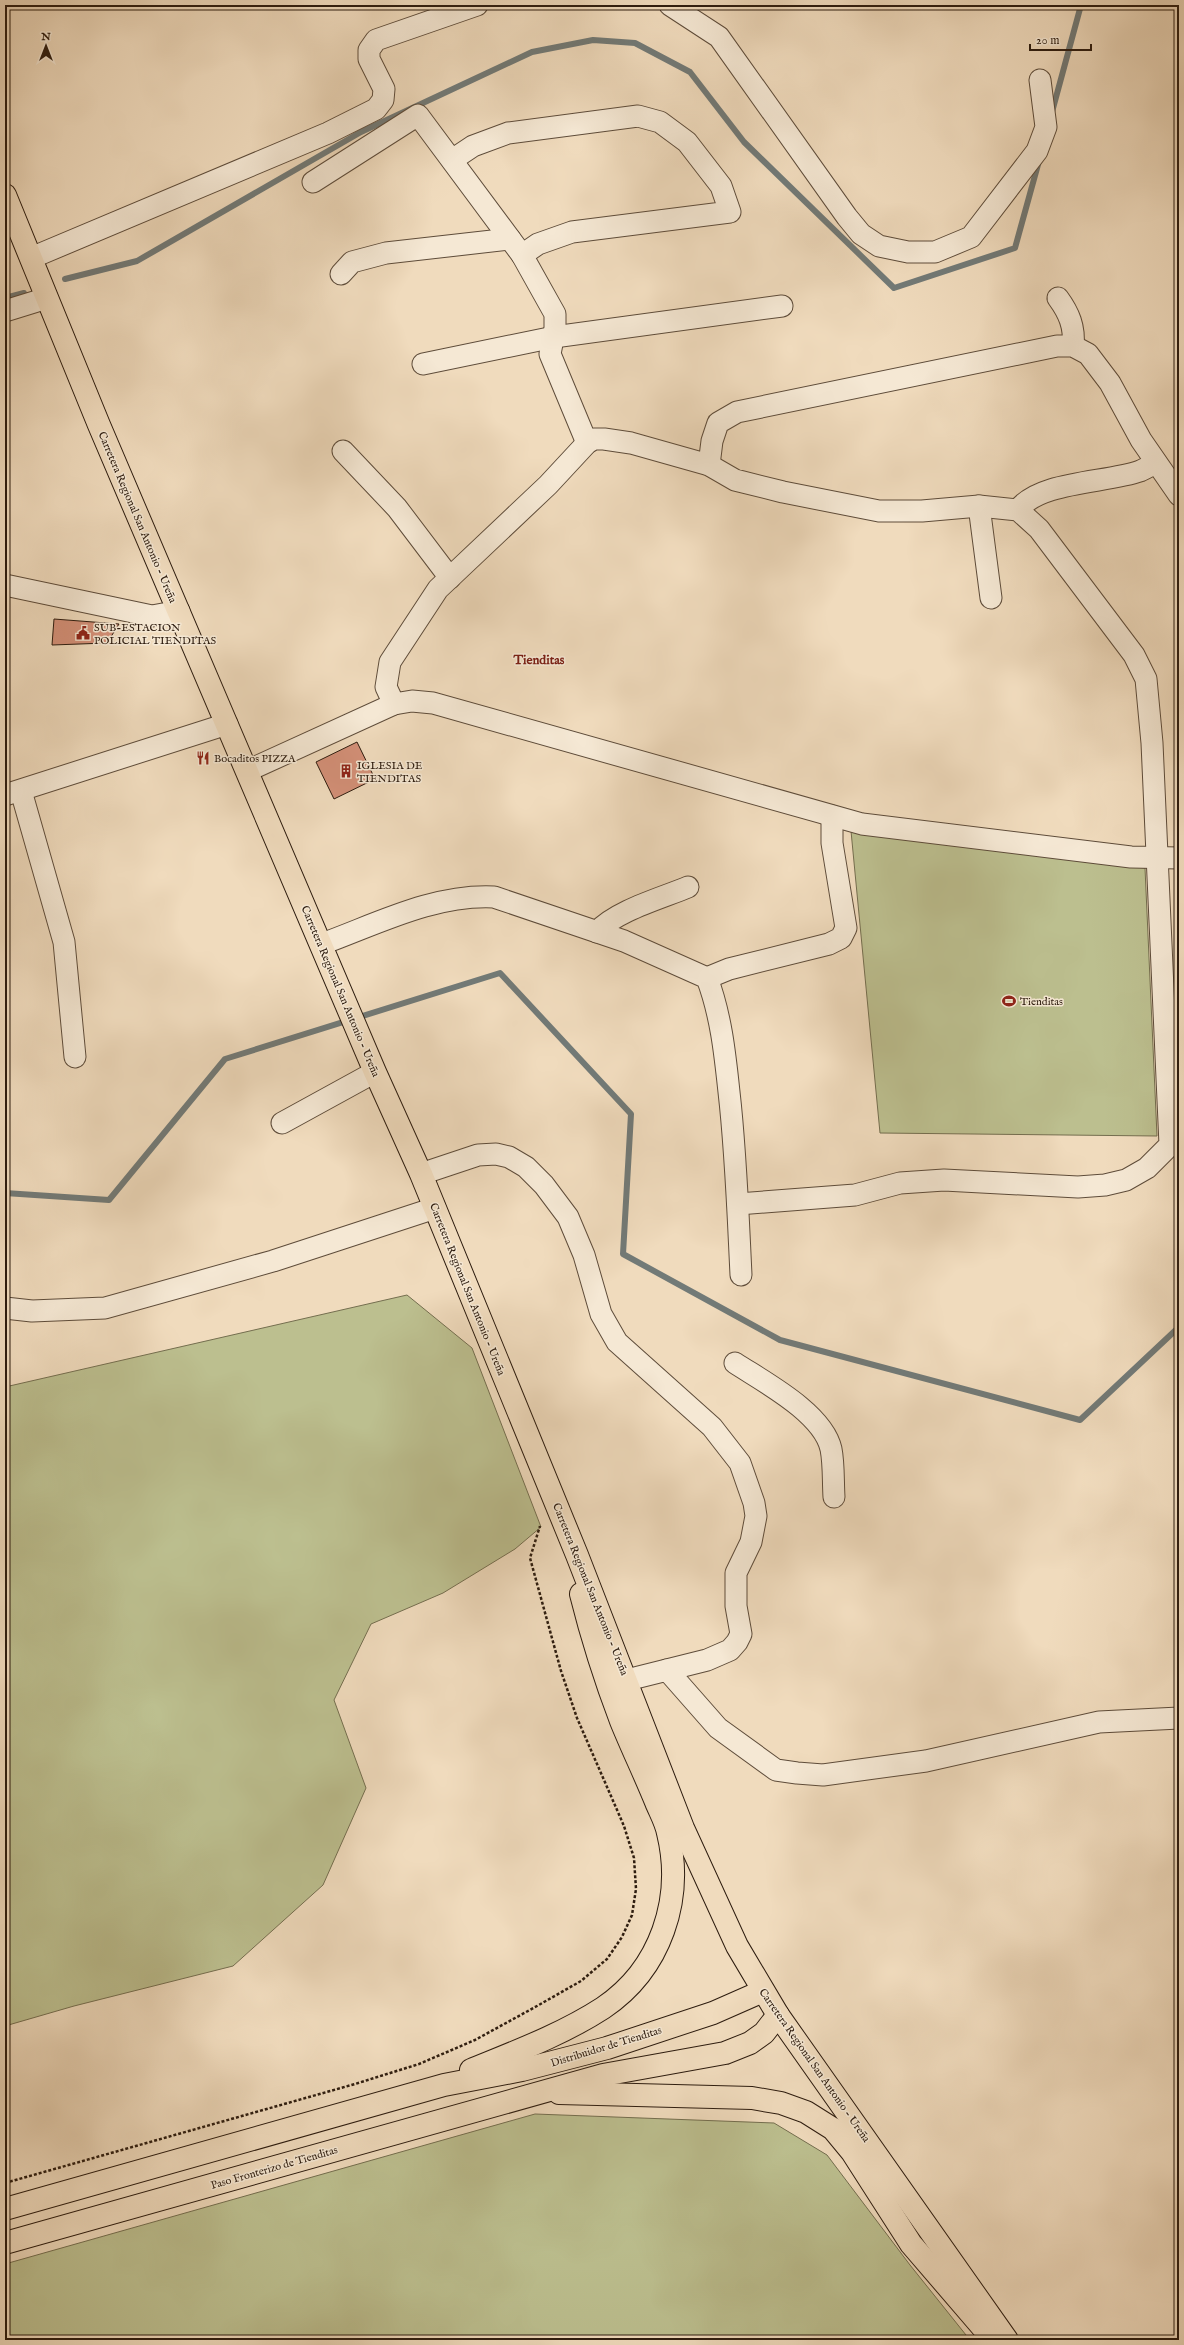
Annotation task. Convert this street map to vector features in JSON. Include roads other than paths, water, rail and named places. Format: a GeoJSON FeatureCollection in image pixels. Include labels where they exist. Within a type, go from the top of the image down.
{"type":"FeatureCollection","features":[{"type":"Feature","properties":{"kind":"main road","name":"Carretera Regional San Antonio - Ureña"},"geometry":{"type":"LineString","coordinates":[[5,195],[99,425],[349,1007],[375,1072],[421,1174],[578,1555],[683,1828],[737,1946],[778,2015],[1007,2340]]}},
{"type":"Feature","properties":{"kind":"main road"},"geometry":{"type":"LineString","coordinates":[[5,2209],[444,2085],[466,2072],[571,2025],[603,2008],[625,1990],[645,1967],[660,1941],[668,1917],[674,1889],[674,1865],[668,1831],[603,1675],[578,1584],[578,1555]]}},
{"type":"Feature","properties":{"kind":"main road","name":"Distribuidor de Tienditas"},"geometry":{"type":"LineString","coordinates":[[444,2085],[522,2070],[607,2048],[713,2013],[763,1991]]}},
{"type":"Feature","properties":{"kind":"main road"},"geometry":{"type":"LineString","coordinates":[[544,2091],[629,2069],[725,2053],[750,2043],[764,2033],[778,2015]]}},
{"type":"Feature","properties":{"kind":"main road"},"geometry":{"type":"LineString","coordinates":[[544,2091],[576,2095],[752,2098],[781,2103],[806,2112],[833,2128],[838,2134],[852,2152],[911,2244],[994,2340]]}},
{"type":"Feature","properties":{"kind":"main road","name":"Paso Fronterizo de Tienditas"},"geometry":{"type":"LineString","coordinates":[[5,2243],[544,2091]]}},
{"type":"Feature","properties":{"kind":"street"},"geometry":{"type":"LineString","coordinates":[[31,258],[328,133],[376,109],[384,100],[384,90],[369,59],[369,50],[376,40],[477,5]]}},
{"type":"Feature","properties":{"kind":"street"},"geometry":{"type":"LineString","coordinates":[[670,5],[719,37],[847,217],[861,234],[879,246],[908,252],[935,252],[971,237],[1037,151],[1046,127],[1040,80]]}},
{"type":"Feature","properties":{"kind":"street"},"geometry":{"type":"LineString","coordinates":[[312,182],[418,115],[516,247],[555,314],[554,337],[550,354],[587,443]]}},
{"type":"Feature","properties":{"kind":"street"},"geometry":{"type":"LineString","coordinates":[[341,274],[352,262],[386,253],[516,247],[538,244],[572,232],[730,212],[721,186],[687,142],[660,122],[638,116],[508,133],[473,146],[452,160]]}},
{"type":"Feature","properties":{"kind":"street"},"geometry":{"type":"LineString","coordinates":[[5,311],[47,298]]}},
{"type":"Feature","properties":{"kind":"street"},"geometry":{"type":"LineString","coordinates":[[1058,298],[1067,311],[1074,332],[1073,346]]}},
{"type":"Feature","properties":{"kind":"street"},"geometry":{"type":"LineString","coordinates":[[423,364],[554,337],[782,306]]}},
{"type":"Feature","properties":{"kind":"street"},"geometry":{"type":"LineString","coordinates":[[709,465],[712,441],[718,423],[737,412],[1057,346],[1073,346],[1088,354],[1110,383],[1141,440],[1179,495]]}},
{"type":"Feature","properties":{"kind":"street"},"geometry":{"type":"LineString","coordinates":[[394,704],[386,687],[390,662],[438,589],[548,485],[587,443],[594,439],[630,443],[709,465],[735,480],[783,492],[879,511],[922,511],[979,506],[1018,510],[1039,529],[1134,656],[1146,678],[1152,743],[1156,858],[1174,1147],[1147,1168],[1126,1180],[1105,1185],[1078,1187],[944,1180],[900,1183],[855,1195],[738,1204]]}},
{"type":"Feature","properties":{"kind":"street"},"geometry":{"type":"LineString","coordinates":[[343,451],[397,508],[450,578]]}},
{"type":"Feature","properties":{"kind":"street"},"geometry":{"type":"LineString","coordinates":[[1018,510],[1025,501],[1050,491],[1140,471],[1156,463]]}},
{"type":"Feature","properties":{"kind":"street"},"geometry":{"type":"LineString","coordinates":[[979,506],[991,598]]}},
{"type":"Feature","properties":{"kind":"street"},"geometry":{"type":"LineString","coordinates":[[5,585],[152,616],[179,611]]}},
{"type":"Feature","properties":{"kind":"street"},"geometry":{"type":"LineString","coordinates":[[247,771],[394,704],[412,701],[433,703],[862,824],[1156,858],[1179,858]]}},
{"type":"Feature","properties":{"kind":"street"},"geometry":{"type":"LineString","coordinates":[[75,1057],[64,942],[13,793],[227,724]]}},
{"type":"Feature","properties":{"kind":"street"},"geometry":{"type":"LineString","coordinates":[[707,978],[728,969],[811,950],[841,938],[846,928],[832,843],[832,816]]}},
{"type":"Feature","properties":{"kind":"street"},"geometry":{"type":"LineString","coordinates":[[597,932],[602,926],[628,912],[688,887]]}},
{"type":"Feature","properties":{"kind":"street"},"geometry":{"type":"LineString","coordinates":[[322,944],[443,900],[479,896],[508,901],[624,941],[707,978],[714,995],[725,1050],[734,1136],[741,1275]]}},
{"type":"Feature","properties":{"kind":"street"},"geometry":{"type":"LineString","coordinates":[[282,1122],[375,1072]]}},
{"type":"Feature","properties":{"kind":"street"},"geometry":{"type":"LineString","coordinates":[[421,1174],[478,1155],[496,1154],[509,1157],[526,1167],[544,1185],[568,1217],[584,1255],[602,1314],[617,1342],[712,1427],[740,1463],[754,1503],[756,1516],[751,1542],[736,1573],[736,1606],[741,1634],[737,1642],[730,1650],[707,1660],[627,1680]]}},
{"type":"Feature","properties":{"kind":"street"},"geometry":{"type":"LineString","coordinates":[[5,1308],[32,1311],[105,1308],[273,1261],[435,1208]]}},
{"type":"Feature","properties":{"kind":"street"},"geometry":{"type":"LineString","coordinates":[[735,1363],[800,1406],[819,1425],[831,1448],[834,1497]]}},
{"type":"Feature","properties":{"kind":"street"},"geometry":{"type":"LineString","coordinates":[[667,1670],[718,1728],[776,1770],[797,1773],[823,1775],[926,1761],[1099,1722],[1179,1718]]}},
{"type":"Feature","properties":{"kind":"waterway"},"geometry":{"type":"LineString","coordinates":[[1052,112],[1081,5]]}},
{"type":"Feature","properties":{"kind":"waterway"},"geometry":{"type":"LineString","coordinates":[[65,279],[137,261],[361,132],[532,52],[593,40],[635,43],[690,72],[744,142],[894,288],[1015,248],[1039,161]]}},
{"type":"Feature","properties":{"kind":"waterway"},"geometry":{"type":"LineString","coordinates":[[5,298],[24,293]]}},
{"type":"Feature","properties":{"kind":"waterway"},"geometry":{"type":"LineString","coordinates":[[5,1193],[109,1200],[225,1059],[500,973],[631,1114],[623,1254],[780,1340],[1080,1420],[1179,1327]]}},
{"type":"Feature","properties":{"kind":"place","name":"SUB-ESTACION POLICIAL TIENDITAS"},"geometry":{"type":"Point","coordinates":[83,633]}},
{"type":"Feature","properties":{"kind":"place","name":"Bocaditos PIZZA"},"geometry":{"type":"Point","coordinates":[203,758]}},
{"type":"Feature","properties":{"kind":"place","name":"IGLESIA DE TIENDITAS"},"geometry":{"type":"Point","coordinates":[346,771]}},
{"type":"Feature","properties":{"kind":"place","name":"Tienditas"},"geometry":{"type":"Point","coordinates":[1009,1001]}},
{"type":"Feature","properties":{"kind":"district","name":"Tienditas"},"geometry":{"type":"Point","coordinates":[539,659]}}]}
